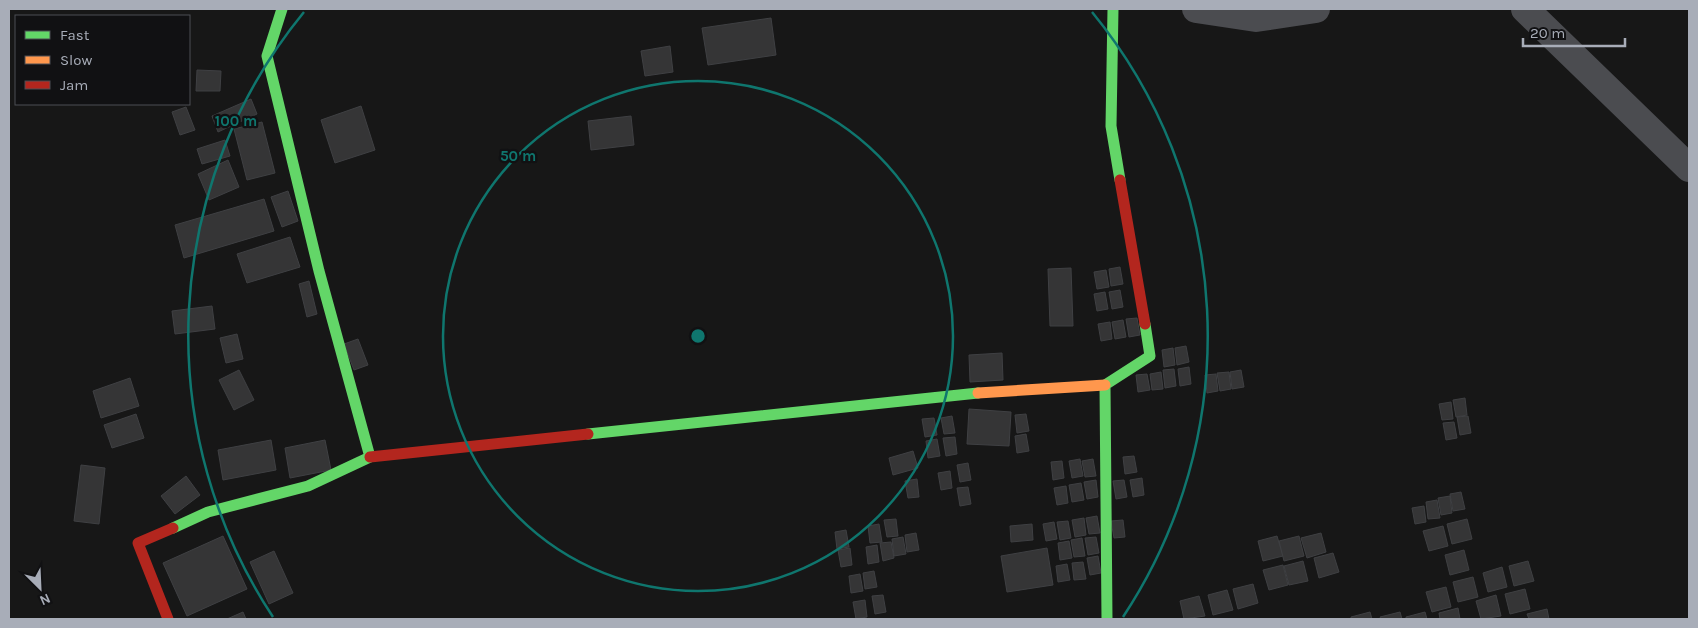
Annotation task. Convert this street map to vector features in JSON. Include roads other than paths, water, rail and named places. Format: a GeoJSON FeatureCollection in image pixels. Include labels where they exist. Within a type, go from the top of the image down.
{"type":"FeatureCollection","features":[{"type":"Feature","properties":{"kind":"street"},"geometry":{"type":"LineString","coordinates":[[282,9],[267,56],[319,271],[370,457]]}},
{"type":"Feature","properties":{"kind":"street"},"geometry":{"type":"LineString","coordinates":[[168,619],[138,543],[208,512],[308,486],[370,457],[981,393],[1105,385],[1150,356],[1111,126],[1113,9]]}},
{"type":"Feature","properties":{"kind":"street"},"geometry":{"type":"LineString","coordinates":[[1196,9],[1256,18],[1316,9]]}},
{"type":"Feature","properties":{"kind":"street"},"geometry":{"type":"LineString","coordinates":[[1525,9],[1689,168]]}},
{"type":"Feature","properties":{"kind":"street"},"geometry":{"type":"LineString","coordinates":[[1105,385],[1107,619]]}}]}
